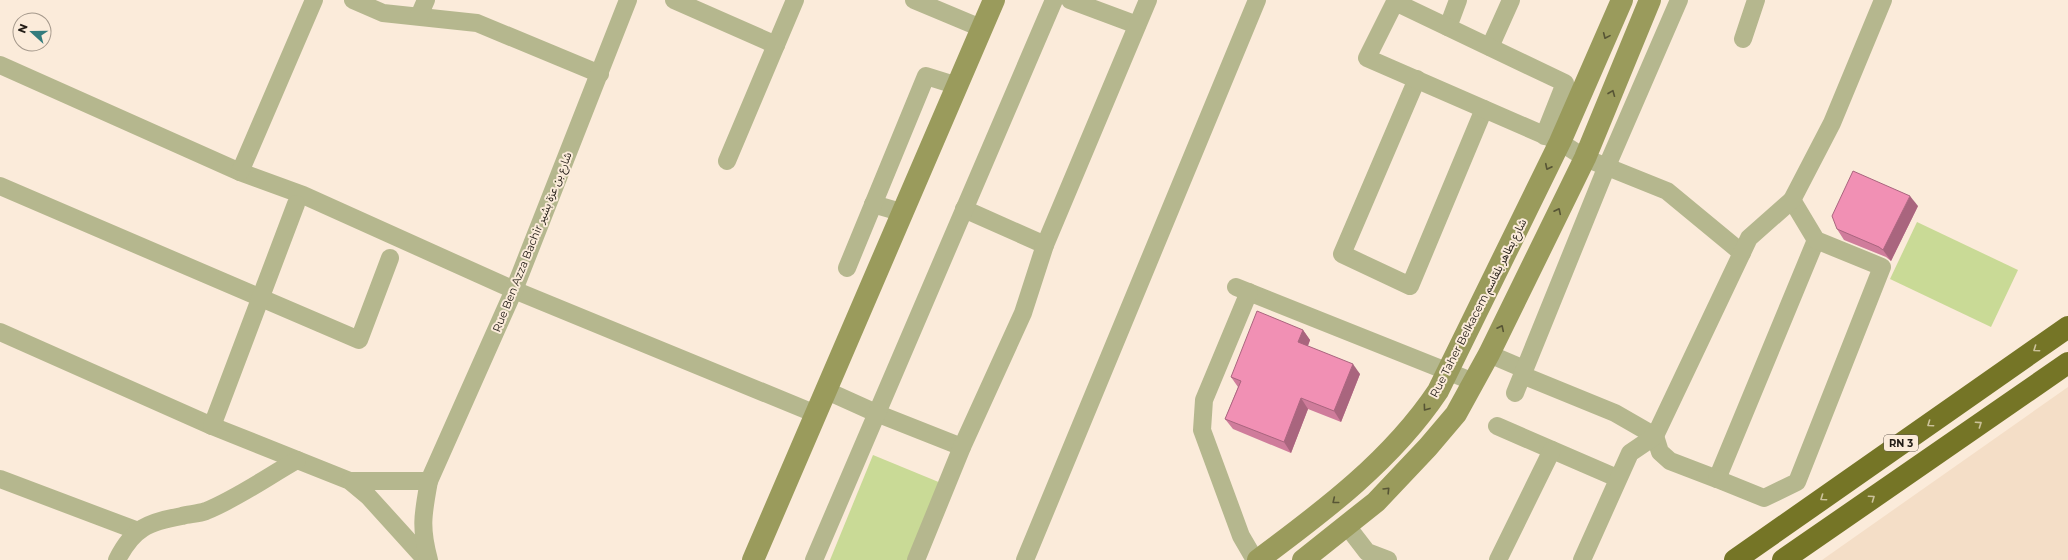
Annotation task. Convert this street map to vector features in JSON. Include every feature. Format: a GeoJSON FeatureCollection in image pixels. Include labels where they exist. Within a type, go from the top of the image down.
{"type":"FeatureCollection","features":[{"type":"Feature","properties":{"kind":"highway","name":"RN 3"},"geometry":{"type":"LineString","coordinates":[[1735,560],[2068,327]]}},
{"type":"Feature","properties":{"kind":"highway","name":"RN 3"},"geometry":{"type":"LineString","coordinates":[[1782,560],[2068,363]]}},
{"type":"Feature","properties":{"kind":"main road"},"geometry":{"type":"LineString","coordinates":[[753,560],[825,390],[904,213],[994,0]]}},
{"type":"Feature","properties":{"kind":"main road","name":"Rue Taher Belkacem شارع بطاهر بلقاسم"},"geometry":{"type":"LineString","coordinates":[[1258,560],[1365,475],[1392,448],[1426,409],[1448,370],[1552,139],[1622,0]]}},
{"type":"Feature","properties":{"kind":"main road"},"geometry":{"type":"LineString","coordinates":[[1303,560],[1376,502],[1428,447],[1456,414],[1489,354],[1585,158],[1650,0]]}},
{"type":"Feature","properties":{"kind":"street"},"geometry":{"type":"LineString","coordinates":[[240,172],[314,0]]}},
{"type":"Feature","properties":{"kind":"street"},"geometry":{"type":"LineString","coordinates":[[353,0],[383,13],[422,8],[477,23],[600,74]]}},
{"type":"Feature","properties":{"kind":"street","name":"Rue Ben Azza Bachir شارع بن عزة بشير"},"geometry":{"type":"LineString","coordinates":[[429,560],[423,537],[423,516],[429,481],[514,290],[628,0]]}},
{"type":"Feature","properties":{"kind":"street"},"geometry":{"type":"LineString","coordinates":[[674,0],[776,45]]}},
{"type":"Feature","properties":{"kind":"street"},"geometry":{"type":"LineString","coordinates":[[727,161],[795,0]]}},
{"type":"Feature","properties":{"kind":"street"},"geometry":{"type":"LineString","coordinates":[[914,0],[981,28]]}},
{"type":"Feature","properties":{"kind":"street"},"geometry":{"type":"LineString","coordinates":[[814,560],[1054,0]]}},
{"type":"Feature","properties":{"kind":"street"},"geometry":{"type":"LineString","coordinates":[[1070,0],[1136,25]]}},
{"type":"Feature","properties":{"kind":"street"},"geometry":{"type":"LineString","coordinates":[[916,560],[962,447],[1023,313],[1045,245],[1136,25],[1148,0]]}},
{"type":"Feature","properties":{"kind":"street"},"geometry":{"type":"LineString","coordinates":[[1025,560],[1257,0]]}},
{"type":"Feature","properties":{"kind":"street"},"geometry":{"type":"LineString","coordinates":[[1448,27],[1458,0]]}},
{"type":"Feature","properties":{"kind":"street"},"geometry":{"type":"LineString","coordinates":[[1490,47],[1511,0]]}},
{"type":"Feature","properties":{"kind":"street"},"geometry":{"type":"LineString","coordinates":[[1515,393],[1607,166],[1679,0]]}},
{"type":"Feature","properties":{"kind":"street"},"geometry":{"type":"LineString","coordinates":[[1742,39],[1756,0]]}},
{"type":"Feature","properties":{"kind":"street"},"geometry":{"type":"LineString","coordinates":[[1582,560],[1617,478],[1630,452],[1654,436],[1749,238],[1792,200],[1832,123],[1882,0]]}},
{"type":"Feature","properties":{"kind":"street"},"geometry":{"type":"LineString","coordinates":[[1552,139],[1565,83],[1395,2],[1367,58],[1552,139],[1585,158],[1668,191],[1742,253]]}},
{"type":"Feature","properties":{"kind":"street"},"geometry":{"type":"LineString","coordinates":[[0,65],[240,172],[302,195],[514,290],[816,414]]}},
{"type":"Feature","properties":{"kind":"street"},"geometry":{"type":"LineString","coordinates":[[847,268],[926,76],[958,86]]}},
{"type":"Feature","properties":{"kind":"street"},"geometry":{"type":"LineString","coordinates":[[1417,79],[1342,254],[1410,286],[1484,109]]}},
{"type":"Feature","properties":{"kind":"street"},"geometry":{"type":"LineString","coordinates":[[0,186],[260,299],[359,340],[390,258]]}},
{"type":"Feature","properties":{"kind":"street"},"geometry":{"type":"LineString","coordinates":[[1489,354],[1523,372],[1615,413],[1654,436],[1660,452],[1670,461],[1764,498],[1797,482],[1882,267],[1816,240],[1792,200]]}},
{"type":"Feature","properties":{"kind":"street"},"geometry":{"type":"LineString","coordinates":[[212,426],[296,204]]}},
{"type":"Feature","properties":{"kind":"street"},"geometry":{"type":"LineString","coordinates":[[873,204],[904,213]]}},
{"type":"Feature","properties":{"kind":"street"},"geometry":{"type":"LineString","coordinates":[[964,209],[1045,245]]}},
{"type":"Feature","properties":{"kind":"street"},"geometry":{"type":"LineString","coordinates":[[1717,479],[1816,240]]}},
{"type":"Feature","properties":{"kind":"street"},"geometry":{"type":"LineString","coordinates":[[1255,560],[1241,536],[1202,430],[1204,400],[1243,289],[1448,370],[1474,382]]}},
{"type":"Feature","properties":{"kind":"street"},"geometry":{"type":"LineString","coordinates":[[0,332],[212,426],[350,481],[368,496],[426,560]]}},
{"type":"Feature","properties":{"kind":"street"},"geometry":{"type":"LineString","coordinates":[[825,390],[876,413],[962,447]]}},
{"type":"Feature","properties":{"kind":"street"},"geometry":{"type":"LineString","coordinates":[[1497,426],[1617,478]]}},
{"type":"Feature","properties":{"kind":"street"},"geometry":{"type":"LineString","coordinates":[[1498,560],[1552,450]]}},
{"type":"Feature","properties":{"kind":"street"},"geometry":{"type":"LineString","coordinates":[[117,560],[124,545],[138,530],[157,520],[204,512],[240,494],[297,460]]}},
{"type":"Feature","properties":{"kind":"street"},"geometry":{"type":"LineString","coordinates":[[0,479],[138,530]]}},
{"type":"Feature","properties":{"kind":"street"},"geometry":{"type":"LineString","coordinates":[[350,481],[429,481]]}},
{"type":"Feature","properties":{"kind":"street"},"geometry":{"type":"LineString","coordinates":[[1347,526],[1367,552],[1388,560]]}},
{"type":"Feature","properties":{"kind":"shaded area"},"geometry":{"type":"Polygon","coordinates":[[[2068,387],[2068,560],[1822,560],[2068,387]]]}},
{"type":"Feature","properties":{"kind":"green space"},"geometry":{"type":"Polygon","coordinates":[[[1917,222],[2018,270],[1991,327],[1890,279],[1917,222]]]}},
{"type":"Feature","properties":{"kind":"green space"},"geometry":{"type":"Polygon","coordinates":[[[873,455],[941,483],[910,560],[830,560],[873,455]]]}},
{"type":"Feature","properties":{"kind":"building"},"geometry":{"type":"Polygon","coordinates":[[[1853,171],[1910,196],[1883,250],[1837,229],[1832,216],[1853,171]]]}},
{"type":"Feature","properties":{"kind":"building"},"geometry":{"type":"Polygon","coordinates":[[[1257,311],[1303,330],[1298,342],[1353,364],[1334,411],[1301,398],[1284,442],[1225,419],[1241,381],[1231,377],[1257,311]]]}}]}
